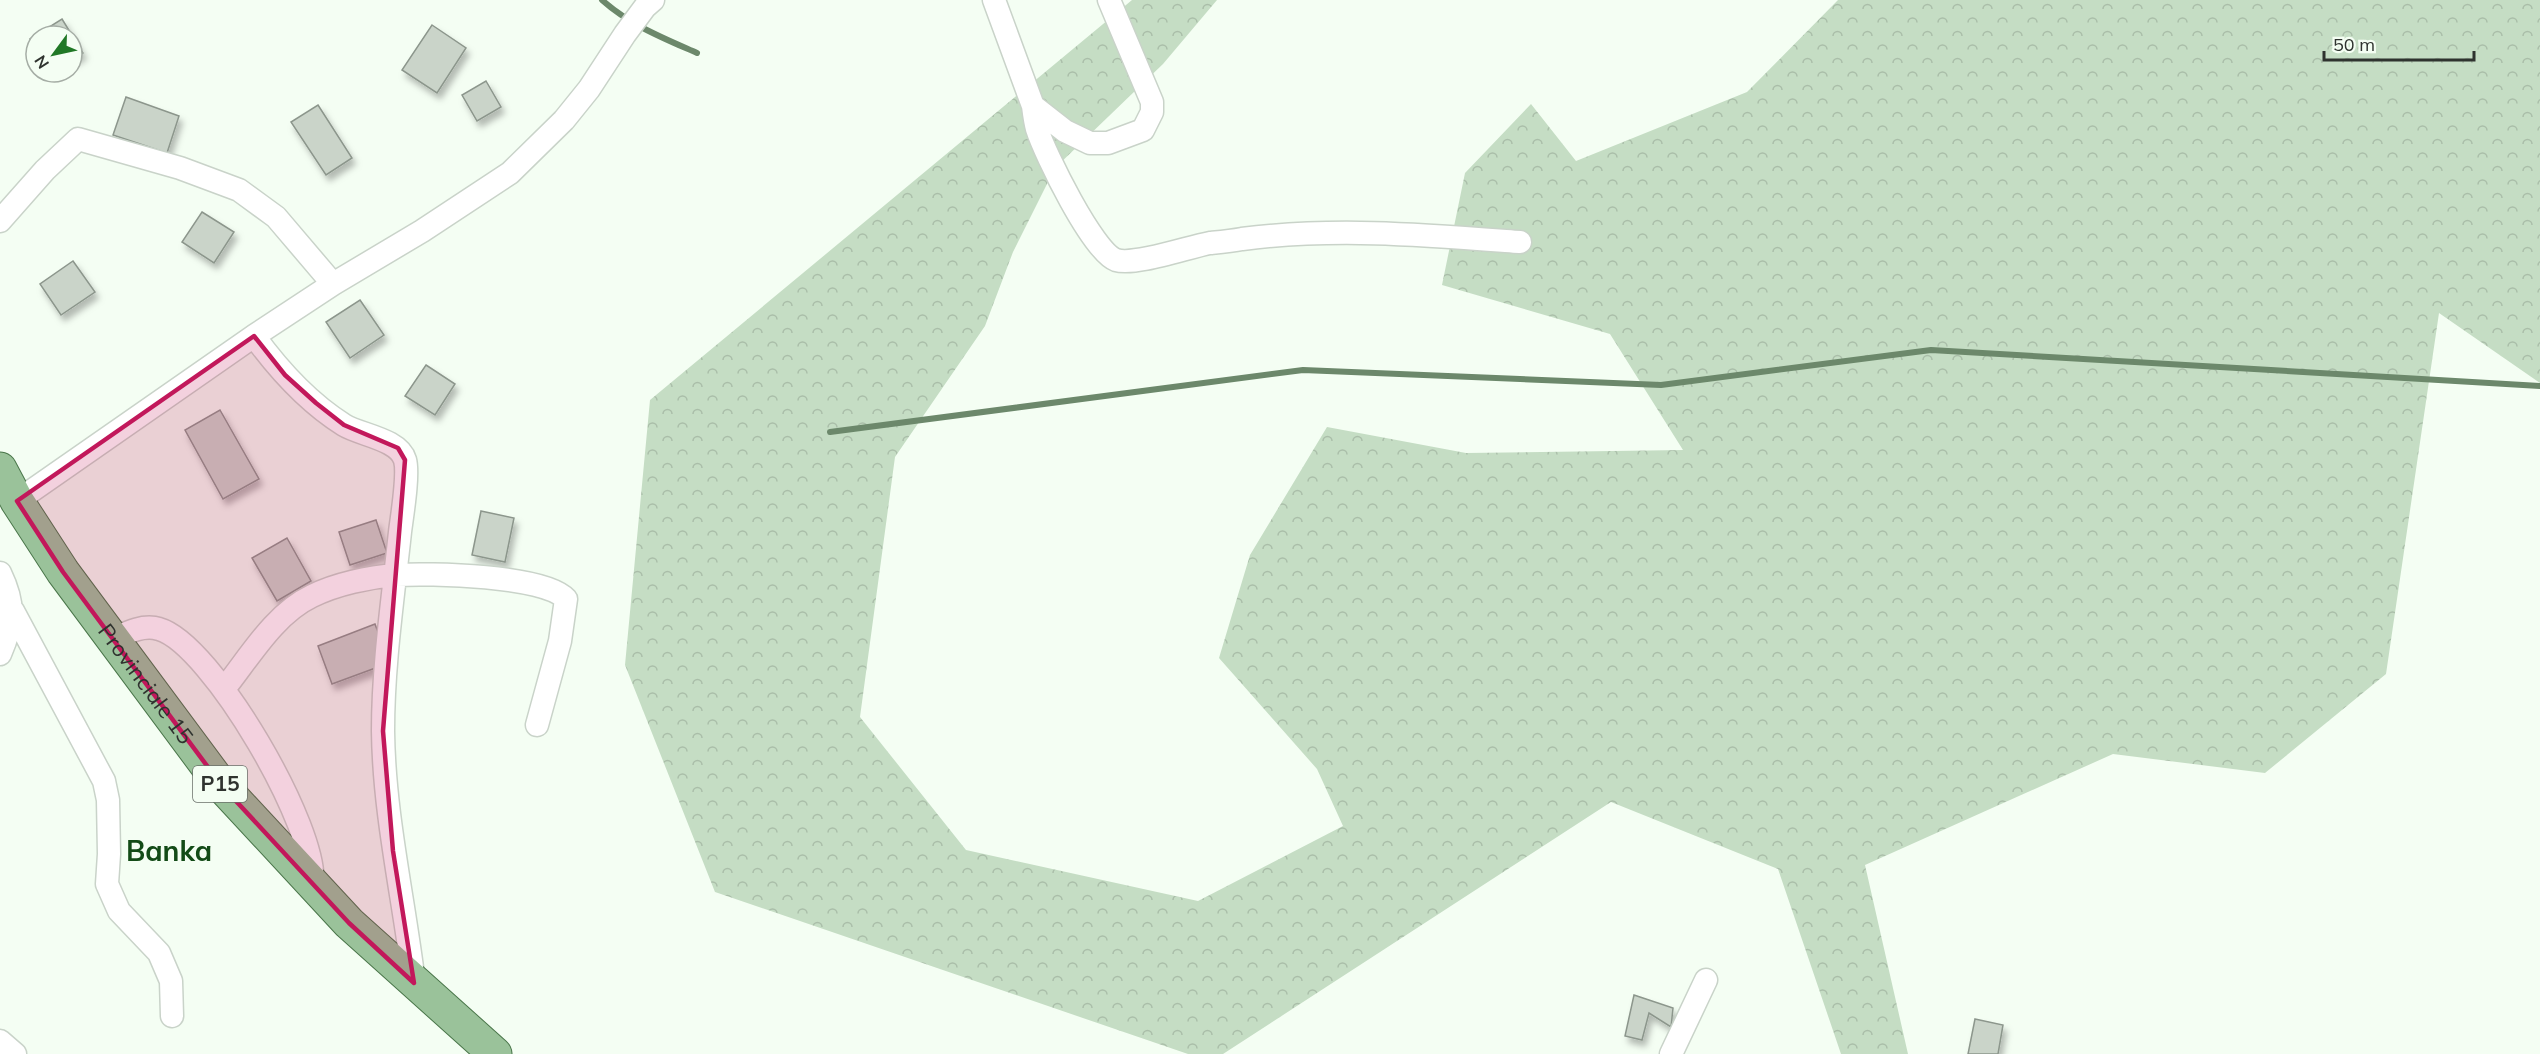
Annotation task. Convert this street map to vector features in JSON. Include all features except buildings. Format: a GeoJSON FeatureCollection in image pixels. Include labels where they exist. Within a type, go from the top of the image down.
{"type":"FeatureCollection","features":[{"type":"Feature","properties":{"kind":"main road","name":"Provinciale 15"},"geometry":{"type":"LineString","coordinates":[[0,469],[17,501],[63,572],[111,640],[222,786],[349,923],[492,1053]]}},
{"type":"Feature","properties":{"kind":"street"},"geometry":{"type":"LineString","coordinates":[[994,0],[1033,106],[1037,128],[1080,218],[1102,250],[1115,260],[1129,262],[1210,243],[1327,232],[1388,232],[1520,242]]}},
{"type":"Feature","properties":{"kind":"street"},"geometry":{"type":"LineString","coordinates":[[1033,106],[1065,131],[1090,143],[1108,143],[1143,130],[1152,112],[1152,102],[1109,0]]}},
{"type":"Feature","properties":{"kind":"street"},"geometry":{"type":"LineString","coordinates":[[17,501],[254,336],[510,173],[564,120],[589,89],[625,34],[649,3]]}},
{"type":"Feature","properties":{"kind":"street"},"geometry":{"type":"LineString","coordinates":[[0,221],[45,170],[78,139],[180,168],[239,190],[276,217],[333,284]]}},
{"type":"Feature","properties":{"kind":"street"},"geometry":{"type":"LineString","coordinates":[[254,336],[285,375],[344,425],[398,448],[405,460],[386,670],[384,741],[393,851],[408,929],[414,983]]}},
{"type":"Feature","properties":{"kind":"street"},"geometry":{"type":"LineString","coordinates":[[0,573],[8,589],[13,610],[104,781],[108,801],[107,884],[119,910],[159,953],[171,981],[172,1016]]}},
{"type":"Feature","properties":{"kind":"street"},"geometry":{"type":"LineString","coordinates":[[224,689],[282,617],[311,596],[346,584],[395,575],[486,578],[530,584],[561,593],[566,599],[565,615],[537,725]]}},
{"type":"Feature","properties":{"kind":"street"},"geometry":{"type":"LineString","coordinates":[[0,654],[7,639],[13,610]]}},
{"type":"Feature","properties":{"kind":"street"},"geometry":{"type":"LineString","coordinates":[[111,640],[134,629],[159,629],[178,639],[200,659],[224,689],[284,790],[304,833],[314,872],[312,884]]}},
{"type":"Feature","properties":{"kind":"street"},"geometry":{"type":"LineString","coordinates":[[1671,1054],[1706,980]]}},
{"type":"Feature","properties":{"kind":"street"},"geometry":{"type":"LineString","coordinates":[[0,1041],[15,1054]]}},
{"type":"Feature","properties":{"kind":"highlighted area"},"geometry":{"type":"Polygon","coordinates":[[[254,336],[285,375],[316,403],[344,425],[398,448],[405,460],[383,731],[393,851],[414,983],[349,923],[222,786],[63,572],[17,501],[254,336]]]}},
{"type":"Feature","properties":{"kind":"green space"},"geometry":{"type":"Polygon","coordinates":[[[1132,0],[1217,0],[1163,64],[1055,168],[1013,252],[985,326],[895,457],[860,717],[966,850],[1198,901],[1343,826],[1317,769],[1219,658],[1250,555],[1327,427],[1466,453],[1683,450],[1610,334],[1442,285],[1465,173],[1531,104],[1576,161],[1747,92],[1838,0],[2540,0],[2540,383],[2439,313],[2386,674],[2265,773],[2113,754],[1865,865],[1908,1054],[1841,1054],[1778,869],[1611,802],[1223,1054],[1188,1054],[715,892],[625,665],[650,400],[1132,0]]]}},
{"type":"Feature","properties":{"kind":"waterway"},"geometry":{"type":"LineString","coordinates":[[602,0],[635,24],[697,53]]}},
{"type":"Feature","properties":{"kind":"waterway"},"geometry":{"type":"LineString","coordinates":[[830,432],[1303,370],[1661,385],[1931,350],[2540,386]]}},
{"type":"Feature","properties":{"kind":"district","name":"Banka"},"geometry":{"type":"Point","coordinates":[169,851]}}]}
